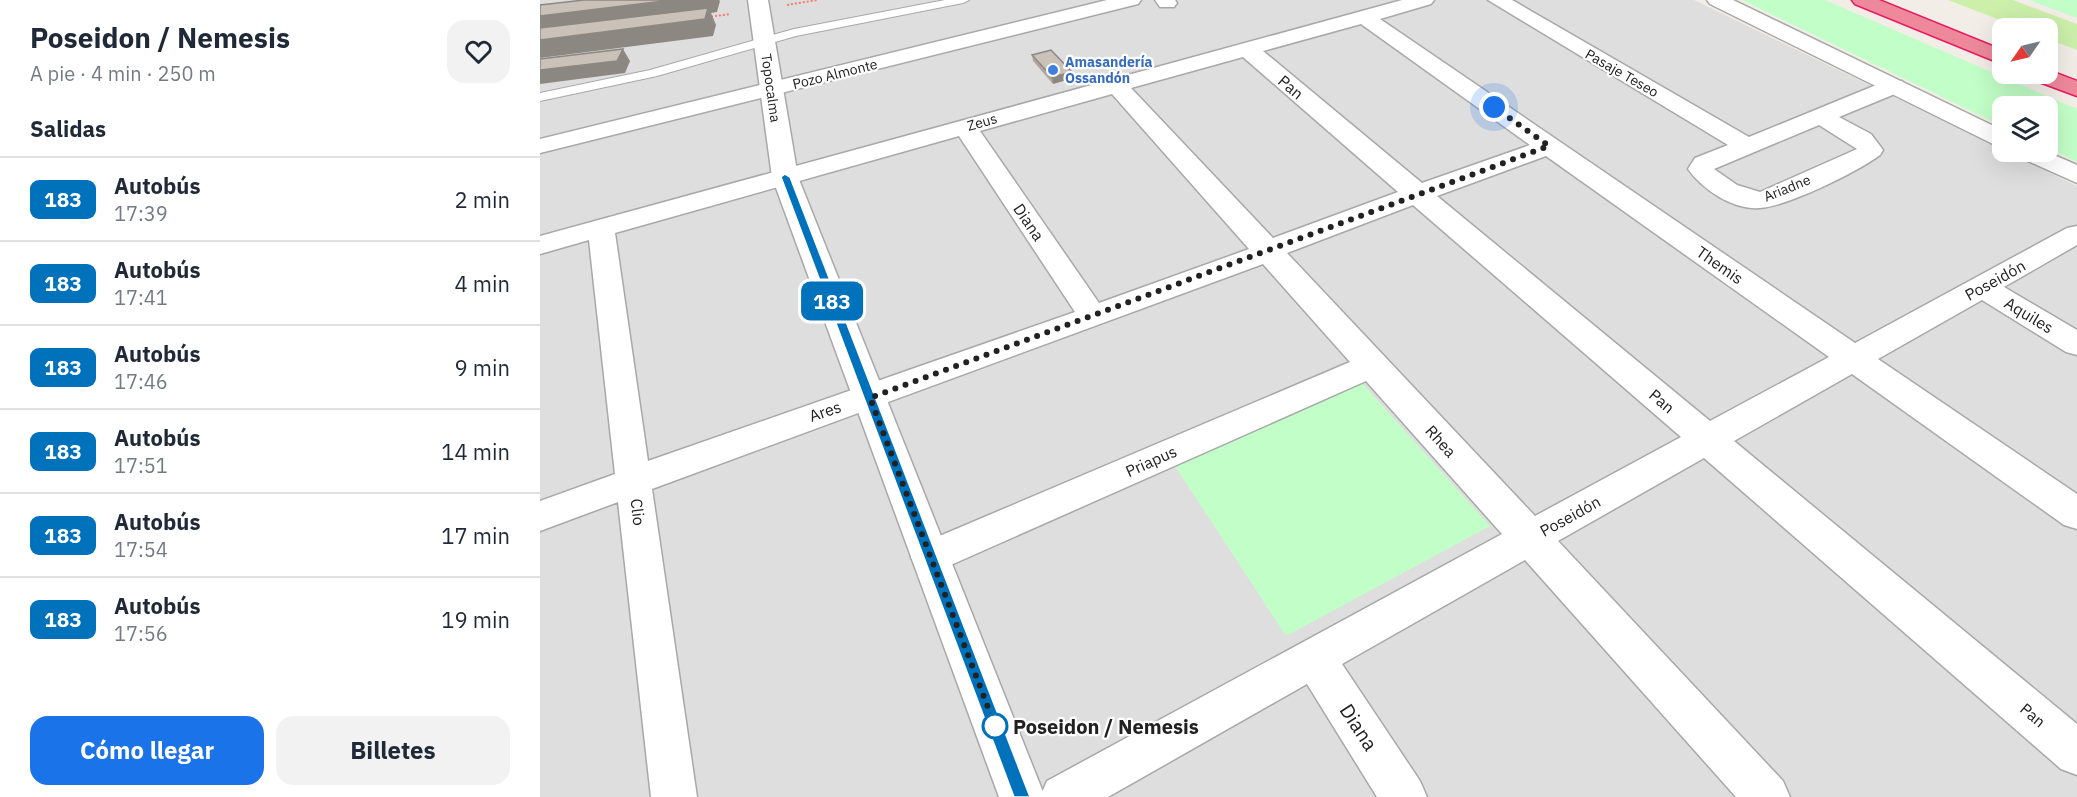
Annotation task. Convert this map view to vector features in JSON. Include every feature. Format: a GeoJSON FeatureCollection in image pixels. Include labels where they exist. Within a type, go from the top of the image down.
{"type":"FeatureCollection","features":[{"type":"Feature","properties":{"kind":"highway"},"geometry":{"type":"LineString","coordinates":[[1862,0],[1992,54]]}},
{"type":"Feature","properties":{"kind":"highway"},"geometry":{"type":"LineString","coordinates":[[1910,0],[1992,33]]}},
{"type":"Feature","properties":{"kind":"highway"},"geometry":{"type":"LineString","coordinates":[[2058,60],[2077,67]]}},
{"type":"Feature","properties":{"kind":"highway"},"geometry":{"type":"LineString","coordinates":[[2058,82],[2077,89]]}},
{"type":"Feature","properties":{"kind":"street","name":"Topocalma"},"geometry":{"type":"LineString","coordinates":[[758,0],[785,177],[1022,797]]}},
{"type":"Feature","properties":{"kind":"street","name":"Pozo Almonte"},"geometry":{"type":"LineString","coordinates":[[540,146],[1131,0]]}},
{"type":"Feature","properties":{"kind":"street","name":"Zeus"},"geometry":{"type":"LineString","coordinates":[[540,245],[1424,0]]}},
{"type":"Feature","properties":{"kind":"street","name":"Pasaje Teseo"},"geometry":{"type":"LineString","coordinates":[[1498,0],[1747,146]]}},
{"type":"Feature","properties":{"kind":"street"},"geometry":{"type":"LineString","coordinates":[[1717,0],[1992,134]]}},
{"type":"Feature","properties":{"kind":"street","name":"Themis"},"geometry":{"type":"LineString","coordinates":[[1364,17],[2077,514]]}},
{"type":"Feature","properties":{"kind":"street","name":"Pan"},"geometry":{"type":"LineString","coordinates":[[1247,49],[2077,753]]}},
{"type":"Feature","properties":{"kind":"street","name":"Rhea"},"geometry":{"type":"LineString","coordinates":[[1116,85],[1767,797]]}},
{"type":"Feature","properties":{"kind":"street","name":"Ariadne"},"geometry":{"type":"LineString","coordinates":[[1819,116],[1862,139],[1872,150],[1768,198],[1752,200],[1736,195],[1708,177],[1701,169],[1704,163],[1747,146],[1819,116],[1894,86]]}},
{"type":"Feature","properties":{"kind":"street","name":"Diana"},"geometry":{"type":"LineString","coordinates":[[965,127],[1093,316]]}},
{"type":"Feature","properties":{"kind":"street","name":"Ares"},"geometry":{"type":"LineString","coordinates":[[540,516],[834,407],[870,398],[1549,146]]}},
{"type":"Feature","properties":{"kind":"street"},"geometry":{"type":"LineString","coordinates":[[2049,162],[2077,175]]}},
{"type":"Feature","properties":{"kind":"street","name":"Clio"},"geometry":{"type":"LineString","coordinates":[[601,228],[674,797]]}},
{"type":"Feature","properties":{"kind":"street","name":"Poseidón"},"geometry":{"type":"LineString","coordinates":[[1064,797],[2077,234]]}},
{"type":"Feature","properties":{"kind":"street","name":"Aquiles"},"geometry":{"type":"LineString","coordinates":[[1982,287],[2077,344]]}},
{"type":"Feature","properties":{"kind":"street","name":"Priapus"},"geometry":{"type":"LineString","coordinates":[[930,558],[1372,365]]}},
{"type":"Feature","properties":{"kind":"street","name":"Diana"},"geometry":{"type":"LineString","coordinates":[[1314,658],[1404,797]]}},
{"type":"Feature","properties":{"kind":"lane"},"geometry":{"type":"LineString","coordinates":[[540,98],[652,73],[764,40],[963,0]]}},
{"type":"Feature","properties":{"kind":"path"},"geometry":{"type":"LineString","coordinates":[[789,5],[817,0]]}},
{"type":"Feature","properties":{"kind":"path"},"geometry":{"type":"LineString","coordinates":[[699,18],[734,14]]}},
{"type":"Feature","properties":{"kind":"shaded area"},"geometry":{"type":"Polygon","coordinates":[[[540,0],[1694,0],[1992,145],[1992,162],[2028,162],[2077,186],[2077,797],[540,797],[540,0]]]}},
{"type":"Feature","properties":{"kind":"green space"},"geometry":{"type":"Polygon","coordinates":[[[1742,0],[1825,0],[1992,72],[1992,84],[2019,84],[2047,96],[1992,96],[1992,121],[1742,0]]]}},
{"type":"Feature","properties":{"kind":"green space"},"geometry":{"type":"Polygon","coordinates":[[[1948,0],[2013,0],[2077,24],[2077,50],[2058,43],[2058,18],[1995,18],[1948,0]]]}},
{"type":"Feature","properties":{"kind":"green space"},"geometry":{"type":"Polygon","coordinates":[[[2029,0],[2077,0],[2077,18],[2029,0]]]}},
{"type":"Feature","properties":{"kind":"green space"},"geometry":{"type":"Polygon","coordinates":[[[2058,101],[2077,109],[2077,162],[2058,153],[2058,101]]]}},
{"type":"Feature","properties":{"kind":"green space"},"geometry":{"type":"Polygon","coordinates":[[[1362,383],[1490,526],[1286,636],[1175,466],[1362,383]]]}},
{"type":"Feature","properties":{"kind":"building"},"geometry":{"type":"Polygon","coordinates":[[[584,0],[672,0],[540,16],[540,5],[584,0]]]}},
{"type":"Feature","properties":{"kind":"building"},"geometry":{"type":"Polygon","coordinates":[[[708,8],[705,19],[540,40],[540,28],[708,8]]]}},
{"type":"Feature","properties":{"kind":"building"},"geometry":{"type":"Polygon","coordinates":[[[623,49],[617,61],[540,70],[540,59],[623,49]]]}},
{"type":"Feature","properties":{"kind":"building","name":"Amasandería Ossandón"},"geometry":{"type":"Polygon","coordinates":[[[1051,50],[1072,72],[1052,77],[1032,55],[1051,50]]]}},
{"type":"Feature","properties":{"kind":"bus line","name":"183"},"geometry":{"type":"LineString","coordinates":[[785,177],[1022,797]]}},
{"type":"Feature","properties":{"kind":"place","name":"Amasandería Ossandón"},"geometry":{"type":"Point","coordinates":[1053,70]}},
{"type":"Feature","properties":{"kind":"place","name":"Poseidon / Nemesis"},"geometry":{"type":"Point","coordinates":[995,726]}},
{"type":"Feature","properties":{"kind":"route"},"geometry":{"type":"LineString","coordinates":[[995,726],[997,731],[870,398],[1549,146],[1494,107]]}}]}
